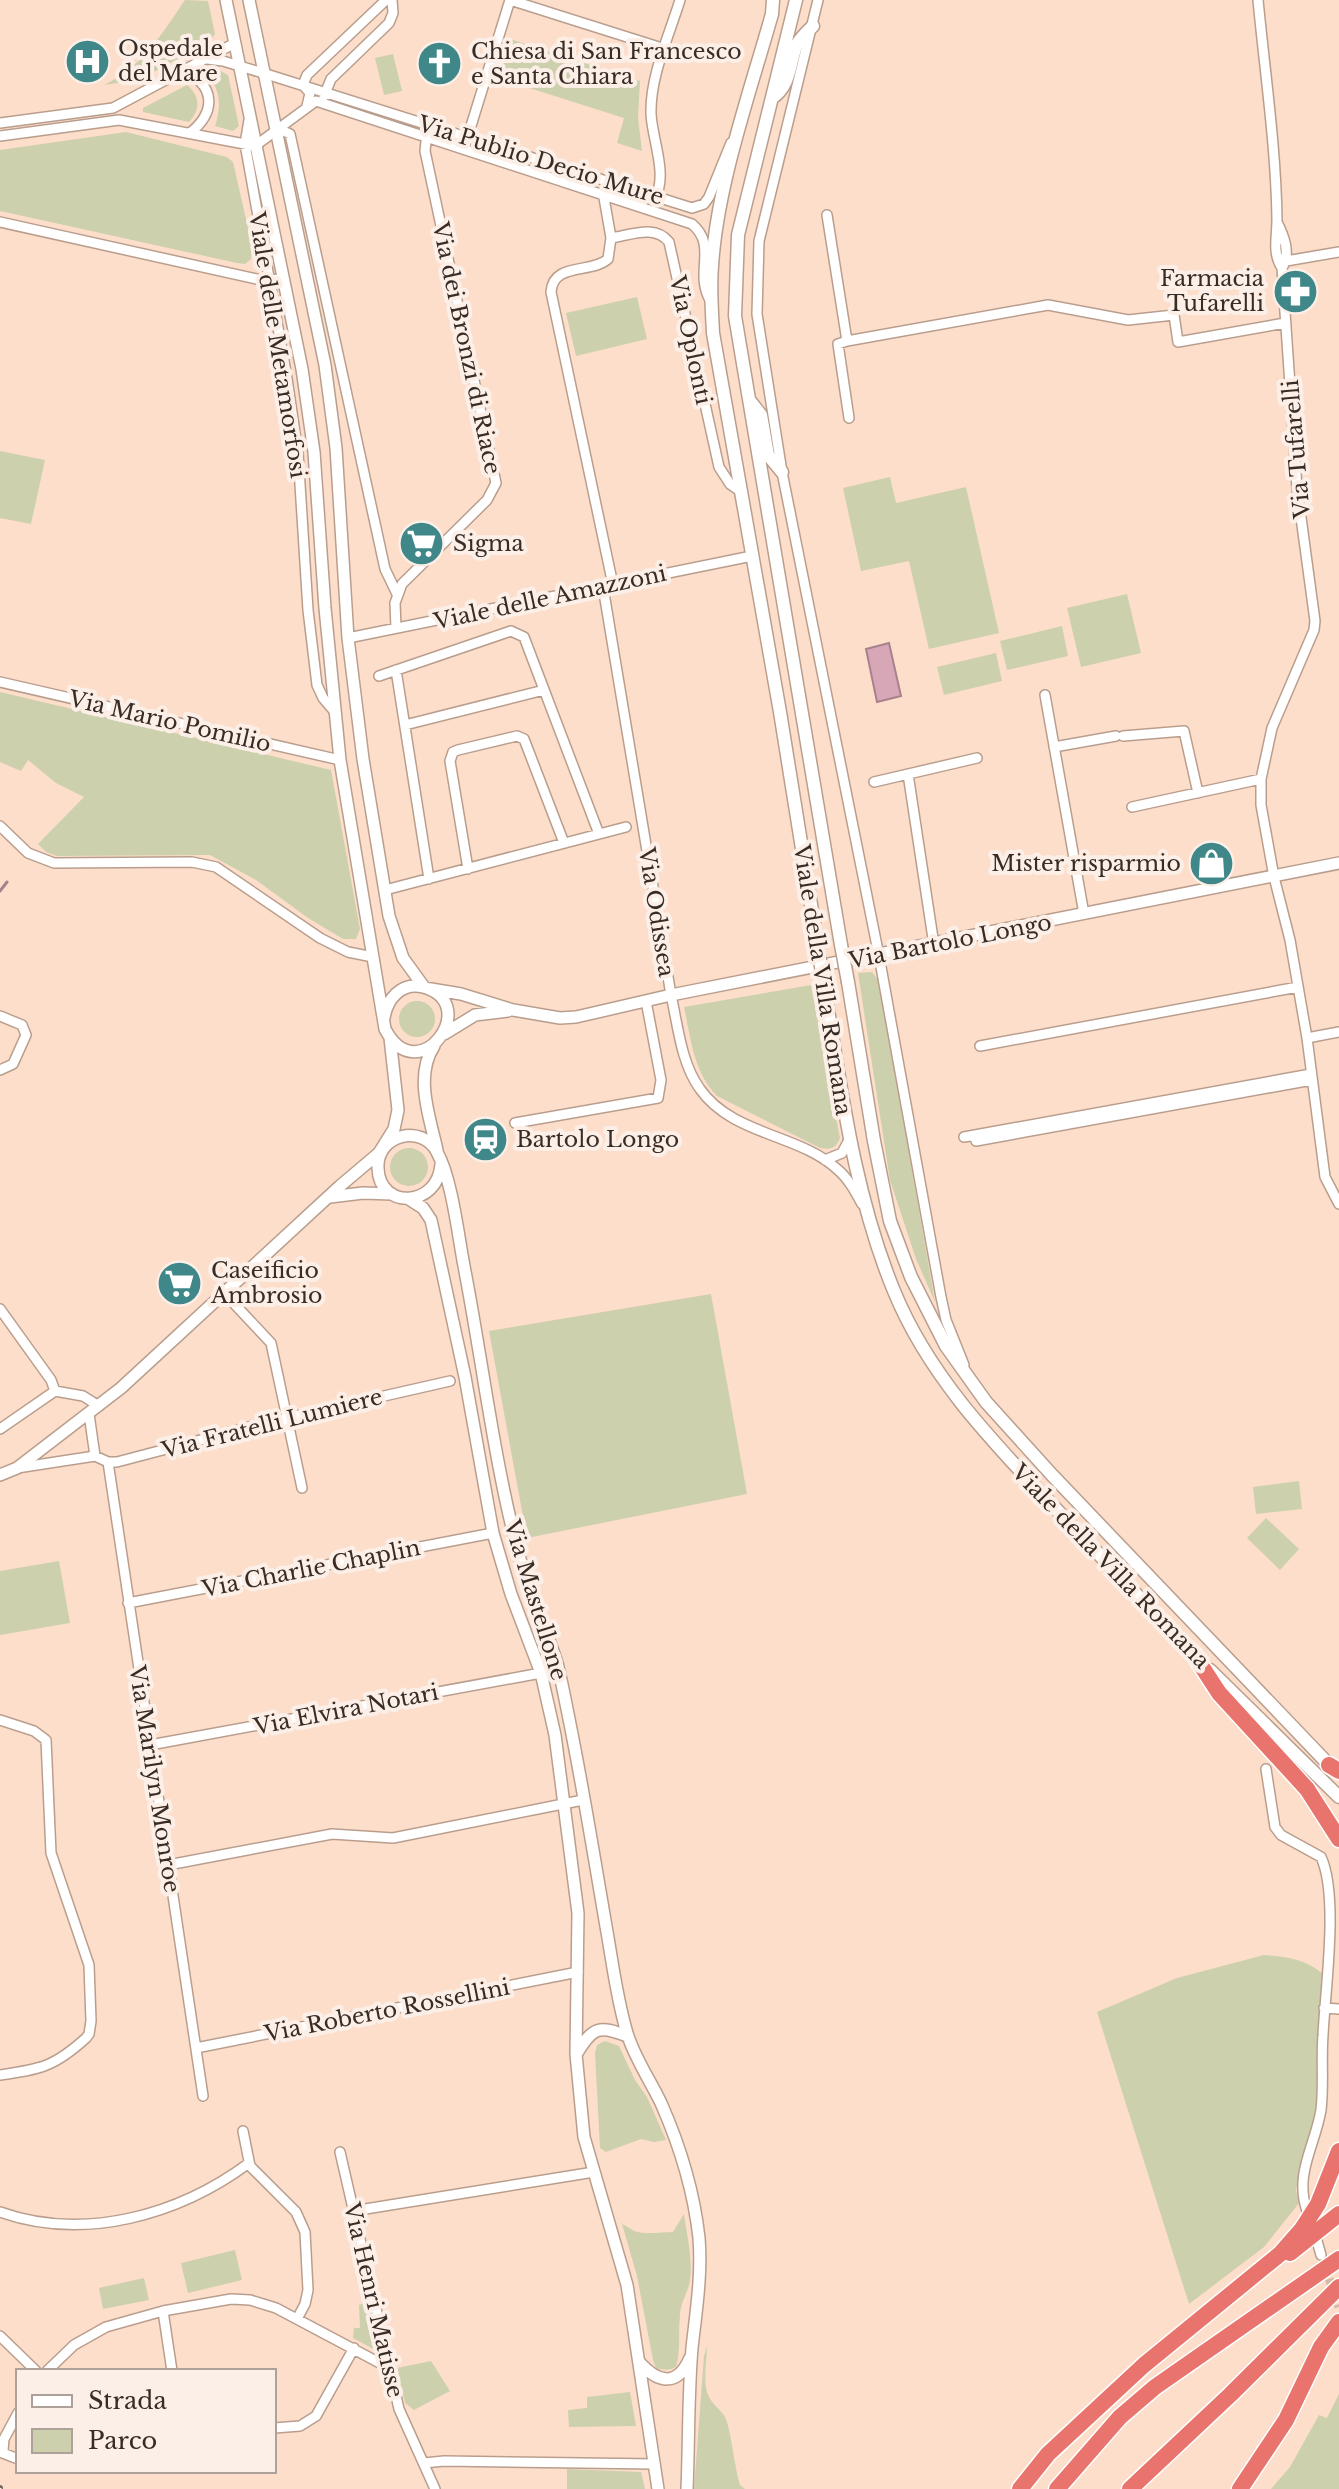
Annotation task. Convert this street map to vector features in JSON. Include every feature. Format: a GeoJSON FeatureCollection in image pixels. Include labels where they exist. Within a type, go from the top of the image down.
{"type":"FeatureCollection","features":[{"type":"Feature","properties":{"kind":"highway"},"geometry":{"type":"LineString","coordinates":[[1193,1653],[1219,1693],[1307,1789],[1339,1839]]}},
{"type":"Feature","properties":{"kind":"highway"},"geometry":{"type":"LineString","coordinates":[[1020,2489],[1048,2454],[1175,2337],[1280,2254],[1318,2204],[1339,2151]]}},
{"type":"Feature","properties":{"kind":"highway"},"geometry":{"type":"LineString","coordinates":[[1223,2300],[1339,2214]]}},
{"type":"Feature","properties":{"kind":"highway"},"geometry":{"type":"LineString","coordinates":[[1057,2489],[1120,2417],[1155,2387],[1339,2259]]}},
{"type":"Feature","properties":{"kind":"highway"},"geometry":{"type":"LineString","coordinates":[[1130,2489],[1339,2287]]}},
{"type":"Feature","properties":{"kind":"highway"},"geometry":{"type":"LineString","coordinates":[[1240,2489],[1286,2420],[1321,2347],[1338,2322]]}},
{"type":"Feature","properties":{"kind":"main road","name":"Viale della Villa Romana"},"geometry":{"type":"LineString","coordinates":[[773,0],[716,230],[712,267],[713,333],[780,712],[849,1140],[868,1214],[894,1292],[931,1363],[969,1415],[1193,1653],[1339,1797]]}},
{"type":"Feature","properties":{"kind":"main road","name":"Viale della Villa Romana"},"geometry":{"type":"LineString","coordinates":[[796,0],[738,235],[735,316],[890,1221],[927,1312],[971,1383],[1052,1475],[1336,1771]]}},
{"type":"Feature","properties":{"kind":"main road"},"geometry":{"type":"LineString","coordinates":[[772,98],[785,85],[798,42],[813,26]]}},
{"type":"Feature","properties":{"kind":"main road"},"geometry":{"type":"LineString","coordinates":[[747,397],[761,415],[768,455],[782,472]]}},
{"type":"Feature","properties":{"kind":"street","name":"Viale delle Metamorfosi"},"geometry":{"type":"LineString","coordinates":[[226,0],[249,117],[268,281],[298,453],[308,610],[317,685],[335,712]]}},
{"type":"Feature","properties":{"kind":"street","name":"Viale delle Metamorfosi"},"geometry":{"type":"LineString","coordinates":[[249,0],[325,365],[336,448],[348,638],[363,759],[385,890],[398,948],[409,969],[424,987]]}},
{"type":"Feature","properties":{"kind":"street"},"geometry":{"type":"LineString","coordinates":[[307,106],[310,93],[303,85],[307,75],[389,0],[393,13],[389,23],[331,79],[322,103]]}},
{"type":"Feature","properties":{"kind":"street"},"geometry":{"type":"LineString","coordinates":[[464,149],[510,0],[665,49]]}},
{"type":"Feature","properties":{"kind":"street"},"geometry":{"type":"LineString","coordinates":[[648,208],[661,185],[652,101],[680,0]]}},
{"type":"Feature","properties":{"kind":"street","name":"Viale della Villa Romana"},"geometry":{"type":"LineString","coordinates":[[818,0],[759,241],[757,314],[782,472],[879,956],[941,1297],[946,1320],[971,1383]]}},
{"type":"Feature","properties":{"kind":"street","name":"Via Tufarelli"},"geometry":{"type":"LineString","coordinates":[[1258,0],[1277,222],[1286,245],[1285,323],[1297,488],[1314,605],[1314,630],[1272,728],[1261,779]]}},
{"type":"Feature","properties":{"kind":"street"},"geometry":{"type":"LineString","coordinates":[[0,123],[113,108],[235,43]]}},
{"type":"Feature","properties":{"kind":"street","name":"Via Publio Decio Mure"},"geometry":{"type":"LineString","coordinates":[[207,59],[303,85],[692,208],[704,204],[709,197],[729,146],[739,134]]}},
{"type":"Feature","properties":{"kind":"street"},"geometry":{"type":"LineString","coordinates":[[183,70],[204,85],[209,99],[208,112],[190,133]]}},
{"type":"Feature","properties":{"kind":"street","name":"Via Publio Decio Mure"},"geometry":{"type":"LineString","coordinates":[[250,145],[316,101],[648,208],[692,224],[701,232],[705,239],[703,283],[711,303]]}},
{"type":"Feature","properties":{"kind":"street"},"geometry":{"type":"LineString","coordinates":[[0,136],[119,120],[250,145]]}},
{"type":"Feature","properties":{"kind":"street","name":"Via dei Bronzi di Riace"},"geometry":{"type":"LineString","coordinates":[[397,594],[409,575],[493,494],[496,483],[425,151],[429,125]]}},
{"type":"Feature","properties":{"kind":"street","name":"Viale delle Metamorfosi"},"geometry":{"type":"LineString","coordinates":[[277,128],[290,134],[385,569],[397,594]]}},
{"type":"Feature","properties":{"kind":"street","name":"Viale delle Metamorfosi"},"geometry":{"type":"LineString","coordinates":[[250,145],[302,369],[314,452],[340,760],[384,1018]]}},
{"type":"Feature","properties":{"kind":"street"},"geometry":{"type":"LineString","coordinates":[[606,181],[602,194],[611,238]]}},
{"type":"Feature","properties":{"kind":"street"},"geometry":{"type":"LineString","coordinates":[[827,215],[847,341]]}},
{"type":"Feature","properties":{"kind":"street"},"geometry":{"type":"LineString","coordinates":[[0,222],[268,281],[283,279]]}},
{"type":"Feature","properties":{"kind":"street","name":"Via Oplonti"},"geometry":{"type":"LineString","coordinates":[[611,238],[651,231],[664,235],[669,242],[719,467],[730,484],[740,491]]}},
{"type":"Feature","properties":{"kind":"street","name":"Via Odissea"},"geometry":{"type":"LineString","coordinates":[[611,238],[610,255],[606,262],[562,273],[553,280],[551,292],[608,586],[671,995],[684,1057],[697,1087],[711,1104],[723,1114],[825,1160],[838,1169],[868,1214]]}},
{"type":"Feature","properties":{"kind":"street"},"geometry":{"type":"LineString","coordinates":[[1284,264],[1339,252]]}},
{"type":"Feature","properties":{"kind":"street"},"geometry":{"type":"LineString","coordinates":[[849,418],[838,344],[847,341],[1048,305],[1128,320],[1174,315],[1178,342],[1285,323]]}},
{"type":"Feature","properties":{"kind":"street","name":"Viale delle Amazzoni"},"geometry":{"type":"LineString","coordinates":[[348,638],[752,556]]}},
{"type":"Feature","properties":{"kind":"street"},"geometry":{"type":"LineString","coordinates":[[396,628],[397,594]]}},
{"type":"Feature","properties":{"kind":"street"},"geometry":{"type":"LineString","coordinates":[[379,676],[516,631],[524,637],[599,834]]}},
{"type":"Feature","properties":{"kind":"street"},"geometry":{"type":"LineString","coordinates":[[328,643],[348,638]]}},
{"type":"Feature","properties":{"kind":"street"},"geometry":{"type":"LineString","coordinates":[[396,670],[429,879]]}},
{"type":"Feature","properties":{"kind":"street","name":"Via Mario Pomilio"},"geometry":{"type":"LineString","coordinates":[[0,682],[340,760]]}},
{"type":"Feature","properties":{"kind":"street"},"geometry":{"type":"LineString","coordinates":[[405,725],[544,690]]}},
{"type":"Feature","properties":{"kind":"street"},"geometry":{"type":"LineString","coordinates":[[1045,695],[1084,914]]}},
{"type":"Feature","properties":{"kind":"street"},"geometry":{"type":"LineString","coordinates":[[1054,747],[1119,736],[1184,731],[1198,793]]}},
{"type":"Feature","properties":{"kind":"street"},"geometry":{"type":"LineString","coordinates":[[468,869],[450,761],[453,752],[458,750],[517,736],[524,739],[564,843]]}},
{"type":"Feature","properties":{"kind":"street"},"geometry":{"type":"LineString","coordinates":[[874,782],[977,758]]}},
{"type":"Feature","properties":{"kind":"street"},"geometry":{"type":"LineString","coordinates":[[340,760],[363,759]]}},
{"type":"Feature","properties":{"kind":"street"},"geometry":{"type":"LineString","coordinates":[[908,774],[934,945]]}},
{"type":"Feature","properties":{"kind":"street"},"geometry":{"type":"LineString","coordinates":[[1132,807],[1261,779],[1264,825],[1290,940],[1307,1038],[1325,1177],[1339,1204]]}},
{"type":"Feature","properties":{"kind":"street"},"geometry":{"type":"LineString","coordinates":[[0,826],[28,853],[54,863],[192,862],[216,867],[320,938],[348,952],[373,957]]}},
{"type":"Feature","properties":{"kind":"street"},"geometry":{"type":"LineString","coordinates":[[385,890],[626,827]]}},
{"type":"Feature","properties":{"kind":"street","name":"Via Bartolo Longo"},"geometry":{"type":"LineString","coordinates":[[424,987],[461,994],[513,1010],[568,1017],[1339,863]]}},
{"type":"Feature","properties":{"kind":"street"},"geometry":{"type":"LineString","coordinates":[[330,1197],[363,1193],[392,1194],[409,1199],[419,1197],[436,1185],[441,1164],[426,1096],[425,1069],[429,1054],[448,1019],[443,1002],[433,991],[424,987],[411,987],[393,995],[385,1008],[398,1110],[394,1129],[377,1163],[380,1181],[392,1194]]}},
{"type":"Feature","properties":{"kind":"street"},"geometry":{"type":"LineString","coordinates":[[980,1046],[1298,987]]}},
{"type":"Feature","properties":{"kind":"street"},"geometry":{"type":"LineString","coordinates":[[515,1123],[658,1098],[661,1080],[646,1001]]}},
{"type":"Feature","properties":{"kind":"street","name":"Via Bartolo Longo"},"geometry":{"type":"LineString","coordinates":[[440,1038],[461,1021],[475,1015],[513,1010]]}},
{"type":"Feature","properties":{"kind":"street"},"geometry":{"type":"LineString","coordinates":[[0,1016],[22,1025],[26,1035],[13,1064],[0,1070]]}},
{"type":"Feature","properties":{"kind":"street"},"geometry":{"type":"LineString","coordinates":[[1307,1038],[1339,1032]]}},
{"type":"Feature","properties":{"kind":"street"},"geometry":{"type":"LineString","coordinates":[[390,1038],[410,1050],[422,1050],[440,1038]]}},
{"type":"Feature","properties":{"kind":"street"},"geometry":{"type":"LineString","coordinates":[[964,1137],[1311,1077]]}},
{"type":"Feature","properties":{"kind":"street"},"geometry":{"type":"LineString","coordinates":[[976,1141],[1311,1077]]}},
{"type":"Feature","properties":{"kind":"street"},"geometry":{"type":"LineString","coordinates":[[17,1468],[99,1406],[390,1141],[407,1135],[424,1138],[437,1150]]}},
{"type":"Feature","properties":{"kind":"street"},"geometry":{"type":"LineString","coordinates":[[825,1160],[842,1153],[849,1140]]}},
{"type":"Feature","properties":{"kind":"street","name":"Via Mastellone"},"geometry":{"type":"LineString","coordinates":[[441,1164],[520,1559],[556,1662],[627,2036],[660,2102],[692,2192],[700,2270],[692,2353],[687,2489]]}},
{"type":"Feature","properties":{"kind":"street","name":"Via Mastellone"},"geometry":{"type":"LineString","coordinates":[[409,1199],[423,1208],[431,1220],[465,1377],[493,1533],[511,1594],[541,1673],[555,1735],[578,1913],[576,2054],[584,2137],[627,2285],[658,2489]]}},
{"type":"Feature","properties":{"kind":"street"},"geometry":{"type":"LineString","coordinates":[[224,1293],[271,1343],[302,1488]]}},
{"type":"Feature","properties":{"kind":"street"},"geometry":{"type":"LineString","coordinates":[[0,1309],[51,1380],[55,1391]]}},
{"type":"Feature","properties":{"kind":"street","name":"Via Fratelli Lumiere"},"geometry":{"type":"LineString","coordinates":[[108,1462],[450,1381]]}},
{"type":"Feature","properties":{"kind":"street"},"geometry":{"type":"LineString","coordinates":[[0,1429],[55,1391],[83,1396],[99,1406]]}},
{"type":"Feature","properties":{"kind":"street"},"geometry":{"type":"LineString","coordinates":[[89,1414],[95,1456]]}},
{"type":"Feature","properties":{"kind":"street"},"geometry":{"type":"LineString","coordinates":[[0,1475],[17,1468],[95,1456],[108,1462]]}},
{"type":"Feature","properties":{"kind":"street","name":"Via Marilyn Monroe"},"geometry":{"type":"LineString","coordinates":[[108,1462],[203,2096]]}},
{"type":"Feature","properties":{"kind":"street","name":"Via Charlie Chaplin"},"geometry":{"type":"LineString","coordinates":[[128,1603],[493,1533]]}},
{"type":"Feature","properties":{"kind":"street","name":"Via Elvira Notari"},"geometry":{"type":"LineString","coordinates":[[150,1745],[541,1673]]}},
{"type":"Feature","properties":{"kind":"street"},"geometry":{"type":"LineString","coordinates":[[0,1720],[34,1731],[46,1740],[51,1853],[89,1965],[91,2021],[86,2038],[45,2068],[0,2075]]}},
{"type":"Feature","properties":{"kind":"street"},"geometry":{"type":"LineString","coordinates":[[1266,1769],[1275,1827],[1281,1835],[1321,1857],[1329,1897],[1322,2102],[1301,2187],[1307,2211]]}},
{"type":"Feature","properties":{"kind":"street"},"geometry":{"type":"LineString","coordinates":[[168,1865],[332,1834],[393,1838],[583,1800]]}},
{"type":"Feature","properties":{"kind":"street","name":"Via Roberto Rossellini"},"geometry":{"type":"LineString","coordinates":[[196,2048],[578,1972]]}},
{"type":"Feature","properties":{"kind":"street"},"geometry":{"type":"LineString","coordinates":[[1324,2008],[1339,2009]]}},
{"type":"Feature","properties":{"kind":"street"},"geometry":{"type":"LineString","coordinates":[[576,2054],[588,2035],[598,2029],[609,2029],[627,2036]]}},
{"type":"Feature","properties":{"kind":"street"},"geometry":{"type":"LineString","coordinates":[[243,2131],[253,2171],[296,2212],[305,2232],[308,2290],[297,2319]]}},
{"type":"Feature","properties":{"kind":"street","name":"Via Henri Matisse"},"geometry":{"type":"LineString","coordinates":[[340,2152],[399,2409],[435,2489]]}},
{"type":"Feature","properties":{"kind":"street"},"geometry":{"type":"LineString","coordinates":[[0,2212],[28,2220],[75,2224],[125,2220],[176,2204],[249,2163]]}},
{"type":"Feature","properties":{"kind":"street"},"geometry":{"type":"LineString","coordinates":[[353,2211],[594,2172]]}},
{"type":"Feature","properties":{"kind":"street"},"geometry":{"type":"LineString","coordinates":[[1317,2241],[1321,2255]]}},
{"type":"Feature","properties":{"kind":"street"},"geometry":{"type":"LineString","coordinates":[[49,2369],[74,2345],[98,2331],[163,2311],[241,2299],[267,2304],[391,2369]]}},
{"type":"Feature","properties":{"kind":"street"},"geometry":{"type":"LineString","coordinates":[[163,2311],[172,2369]]}},
{"type":"Feature","properties":{"kind":"street"},"geometry":{"type":"LineString","coordinates":[[0,2336],[34,2369]]}},
{"type":"Feature","properties":{"kind":"street"},"geometry":{"type":"LineString","coordinates":[[276,2428],[300,2426],[316,2416],[354,2348]]}},
{"type":"Feature","properties":{"kind":"street"},"geometry":{"type":"LineString","coordinates":[[639,2363],[654,2376],[671,2379],[686,2367],[692,2353]]}},
{"type":"Feature","properties":{"kind":"street"},"geometry":{"type":"LineString","coordinates":[[1,2452],[16,2417]]}},
{"type":"Feature","properties":{"kind":"street"},"geometry":{"type":"LineString","coordinates":[[424,2463],[655,2464]]}},
{"type":"Feature","properties":{"kind":"green space"},"geometry":{"type":"Polygon","coordinates":[[[185,0],[208,1],[215,34],[209,42],[139,80],[104,85],[140,59],[185,0]]]}},
{"type":"Feature","properties":{"kind":"green space"},"geometry":{"type":"Polygon","coordinates":[[[510,39],[640,81],[638,118],[642,151],[617,143],[624,118],[498,78],[510,39]]]}},
{"type":"Feature","properties":{"kind":"green space"},"geometry":{"type":"Polygon","coordinates":[[[393,54],[402,91],[384,95],[375,58],[393,54]]]}},
{"type":"Feature","properties":{"kind":"green space"},"geometry":{"type":"Polygon","coordinates":[[[217,69],[228,75],[239,126],[233,131],[215,126],[218,98],[206,72],[217,69]]]}},
{"type":"Feature","properties":{"kind":"green space"},"geometry":{"type":"Polygon","coordinates":[[[187,85],[197,103],[196,112],[189,122],[143,112],[143,108],[187,85]]]}},
{"type":"Feature","properties":{"kind":"green space"},"geometry":{"type":"Polygon","coordinates":[[[126,132],[227,157],[233,162],[253,250],[251,259],[245,264],[237,263],[0,211],[0,150],[126,132]]]}},
{"type":"Feature","properties":{"kind":"green space"},"geometry":{"type":"Polygon","coordinates":[[[637,297],[647,339],[576,356],[566,313],[637,297]]]}},
{"type":"Feature","properties":{"kind":"green space"},"geometry":{"type":"Polygon","coordinates":[[[0,451],[45,460],[31,524],[0,518],[0,451]]]}},
{"type":"Feature","properties":{"kind":"green space"},"geometry":{"type":"Polygon","coordinates":[[[890,477],[896,503],[966,487],[999,633],[929,649],[909,561],[861,571],[843,488],[890,477]]]}},
{"type":"Feature","properties":{"kind":"green space"},"geometry":{"type":"Polygon","coordinates":[[[1127,594],[1141,653],[1081,667],[1067,608],[1127,594]]]}},
{"type":"Feature","properties":{"kind":"green space"},"geometry":{"type":"Polygon","coordinates":[[[1062,626],[1068,656],[1007,670],[1000,641],[1062,626]]]}},
{"type":"Feature","properties":{"kind":"green space"},"geometry":{"type":"Polygon","coordinates":[[[996,653],[1002,681],[944,695],[937,667],[996,653]]]}},
{"type":"Feature","properties":{"kind":"green space"},"geometry":{"type":"Polygon","coordinates":[[[0,692],[331,770],[360,929],[356,939],[343,939],[256,880],[210,855],[57,856],[46,852],[38,844],[84,797],[56,783],[28,760],[21,771],[0,762],[0,692]]]}},
{"type":"Feature","properties":{"kind":"green space"},"geometry":{"type":"Polygon","coordinates":[[[872,972],[879,981],[935,1302],[916,1259],[890,1180],[858,973],[872,972]]]}},
{"type":"Feature","properties":{"kind":"green space"},"geometry":{"type":"Polygon","coordinates":[[[811,985],[840,1138],[833,1148],[828,1149],[820,1148],[717,1096],[698,1065],[684,1007],[811,985]]]}},
{"type":"Feature","properties":{"kind":"green space"},"geometry":{"type":"Polygon","coordinates":[[[417,1001],[430,1006],[435,1019],[430,1032],[417,1037],[404,1032],[399,1019],[404,1006],[417,1001]]]}},
{"type":"Feature","properties":{"kind":"green space"},"geometry":{"type":"Polygon","coordinates":[[[409,1148],[423,1153],[428,1167],[423,1181],[409,1186],[395,1181],[390,1167],[395,1153],[409,1148]]]}},
{"type":"Feature","properties":{"kind":"green space"},"geometry":{"type":"Polygon","coordinates":[[[711,1294],[747,1494],[527,1538],[489,1331],[711,1294]]]}},
{"type":"Feature","properties":{"kind":"green space"},"geometry":{"type":"Polygon","coordinates":[[[1299,1481],[1302,1509],[1256,1514],[1253,1487],[1299,1481]]]}},
{"type":"Feature","properties":{"kind":"green space"},"geometry":{"type":"Polygon","coordinates":[[[1266,1518],[1299,1549],[1280,1570],[1247,1538],[1266,1518]]]}},
{"type":"Feature","properties":{"kind":"green space"},"geometry":{"type":"Polygon","coordinates":[[[59,1561],[70,1623],[0,1635],[0,1571],[59,1561]]]}},
{"type":"Feature","properties":{"kind":"green space"},"geometry":{"type":"Polygon","coordinates":[[[1264,1955],[1295,1960],[1323,1974],[1317,2045],[1318,2106],[1296,2190],[1299,2203],[1264,2247],[1189,2304],[1097,2012],[1177,1978],[1264,1955]]]}},
{"type":"Feature","properties":{"kind":"green space"},"geometry":{"type":"Polygon","coordinates":[[[605,2041],[619,2046],[666,2140],[654,2142],[641,2139],[606,2152],[600,2148],[595,2053],[597,2045],[605,2041]]]}},
{"type":"Feature","properties":{"kind":"green space"},"geometry":{"type":"Polygon","coordinates":[[[684,2214],[690,2250],[689,2285],[680,2312],[676,2367],[664,2370],[656,2368],[653,2360],[637,2276],[622,2224],[639,2232],[673,2232],[684,2214]]]}},
{"type":"Feature","properties":{"kind":"green space"},"geometry":{"type":"Polygon","coordinates":[[[235,2250],[242,2280],[188,2293],[181,2263],[235,2250]]]}},
{"type":"Feature","properties":{"kind":"green space"},"geometry":{"type":"Polygon","coordinates":[[[144,2278],[149,2300],[103,2309],[99,2288],[144,2278]]]}},
{"type":"Feature","properties":{"kind":"green space"},"geometry":{"type":"Polygon","coordinates":[[[369,2301],[381,2353],[353,2338],[354,2328],[360,2328],[359,2305],[369,2301]]]}},
{"type":"Feature","properties":{"kind":"green space"},"geometry":{"type":"Polygon","coordinates":[[[707,2346],[707,2392],[726,2418],[740,2485],[745,2489],[694,2489],[707,2346]]]}},
{"type":"Feature","properties":{"kind":"green space"},"geometry":{"type":"Polygon","coordinates":[[[431,2361],[450,2391],[414,2410],[405,2403],[397,2368],[431,2361]]]}},
{"type":"Feature","properties":{"kind":"green space"},"geometry":{"type":"Polygon","coordinates":[[[630,2392],[636,2426],[569,2427],[568,2410],[587,2408],[587,2397],[630,2392]]]}},
{"type":"Feature","properties":{"kind":"green space"},"geometry":{"type":"Polygon","coordinates":[[[1339,2394],[1339,2489],[1271,2489],[1290,2467],[1319,2415],[1327,2418],[1339,2394]]]}},
{"type":"Feature","properties":{"kind":"green space"},"geometry":{"type":"Polygon","coordinates":[[[567,2469],[641,2472],[645,2489],[567,2489],[567,2469]]]}},
{"type":"Feature","properties":{"kind":"shaded area"},"geometry":{"type":"Polygon","coordinates":[[[889,643],[901,696],[877,702],[866,649],[889,643]]]}},
{"type":"Feature","properties":{"kind":"waterway"},"geometry":{"type":"LineString","coordinates":[[0,891],[7,882]]}},
{"type":"Feature","properties":{"kind":"tunnel"},"geometry":{"type":"LineString","coordinates":[[1325,2266],[1339,2307]]}},
{"type":"Feature","properties":{"kind":"place","name":"Ospedale del Mare"},"geometry":{"type":"Point","coordinates":[87,61]}},
{"type":"Feature","properties":{"kind":"place","name":"Chiesa di San Francesco e Santa Chiara"},"geometry":{"type":"Point","coordinates":[440,64]}},
{"type":"Feature","properties":{"kind":"place","name":"Farmacia Tufarelli"},"geometry":{"type":"Point","coordinates":[1295,291]}},
{"type":"Feature","properties":{"kind":"place","name":"Sigma"},"geometry":{"type":"Point","coordinates":[422,543]}},
{"type":"Feature","properties":{"kind":"place","name":"Mister risparmio"},"geometry":{"type":"Point","coordinates":[1212,863]}},
{"type":"Feature","properties":{"kind":"place","name":"Bartolo Longo"},"geometry":{"type":"Point","coordinates":[485,1139]}},
{"type":"Feature","properties":{"kind":"place","name":"Caseificio Ambrosio"},"geometry":{"type":"Point","coordinates":[180,1283]}}]}
